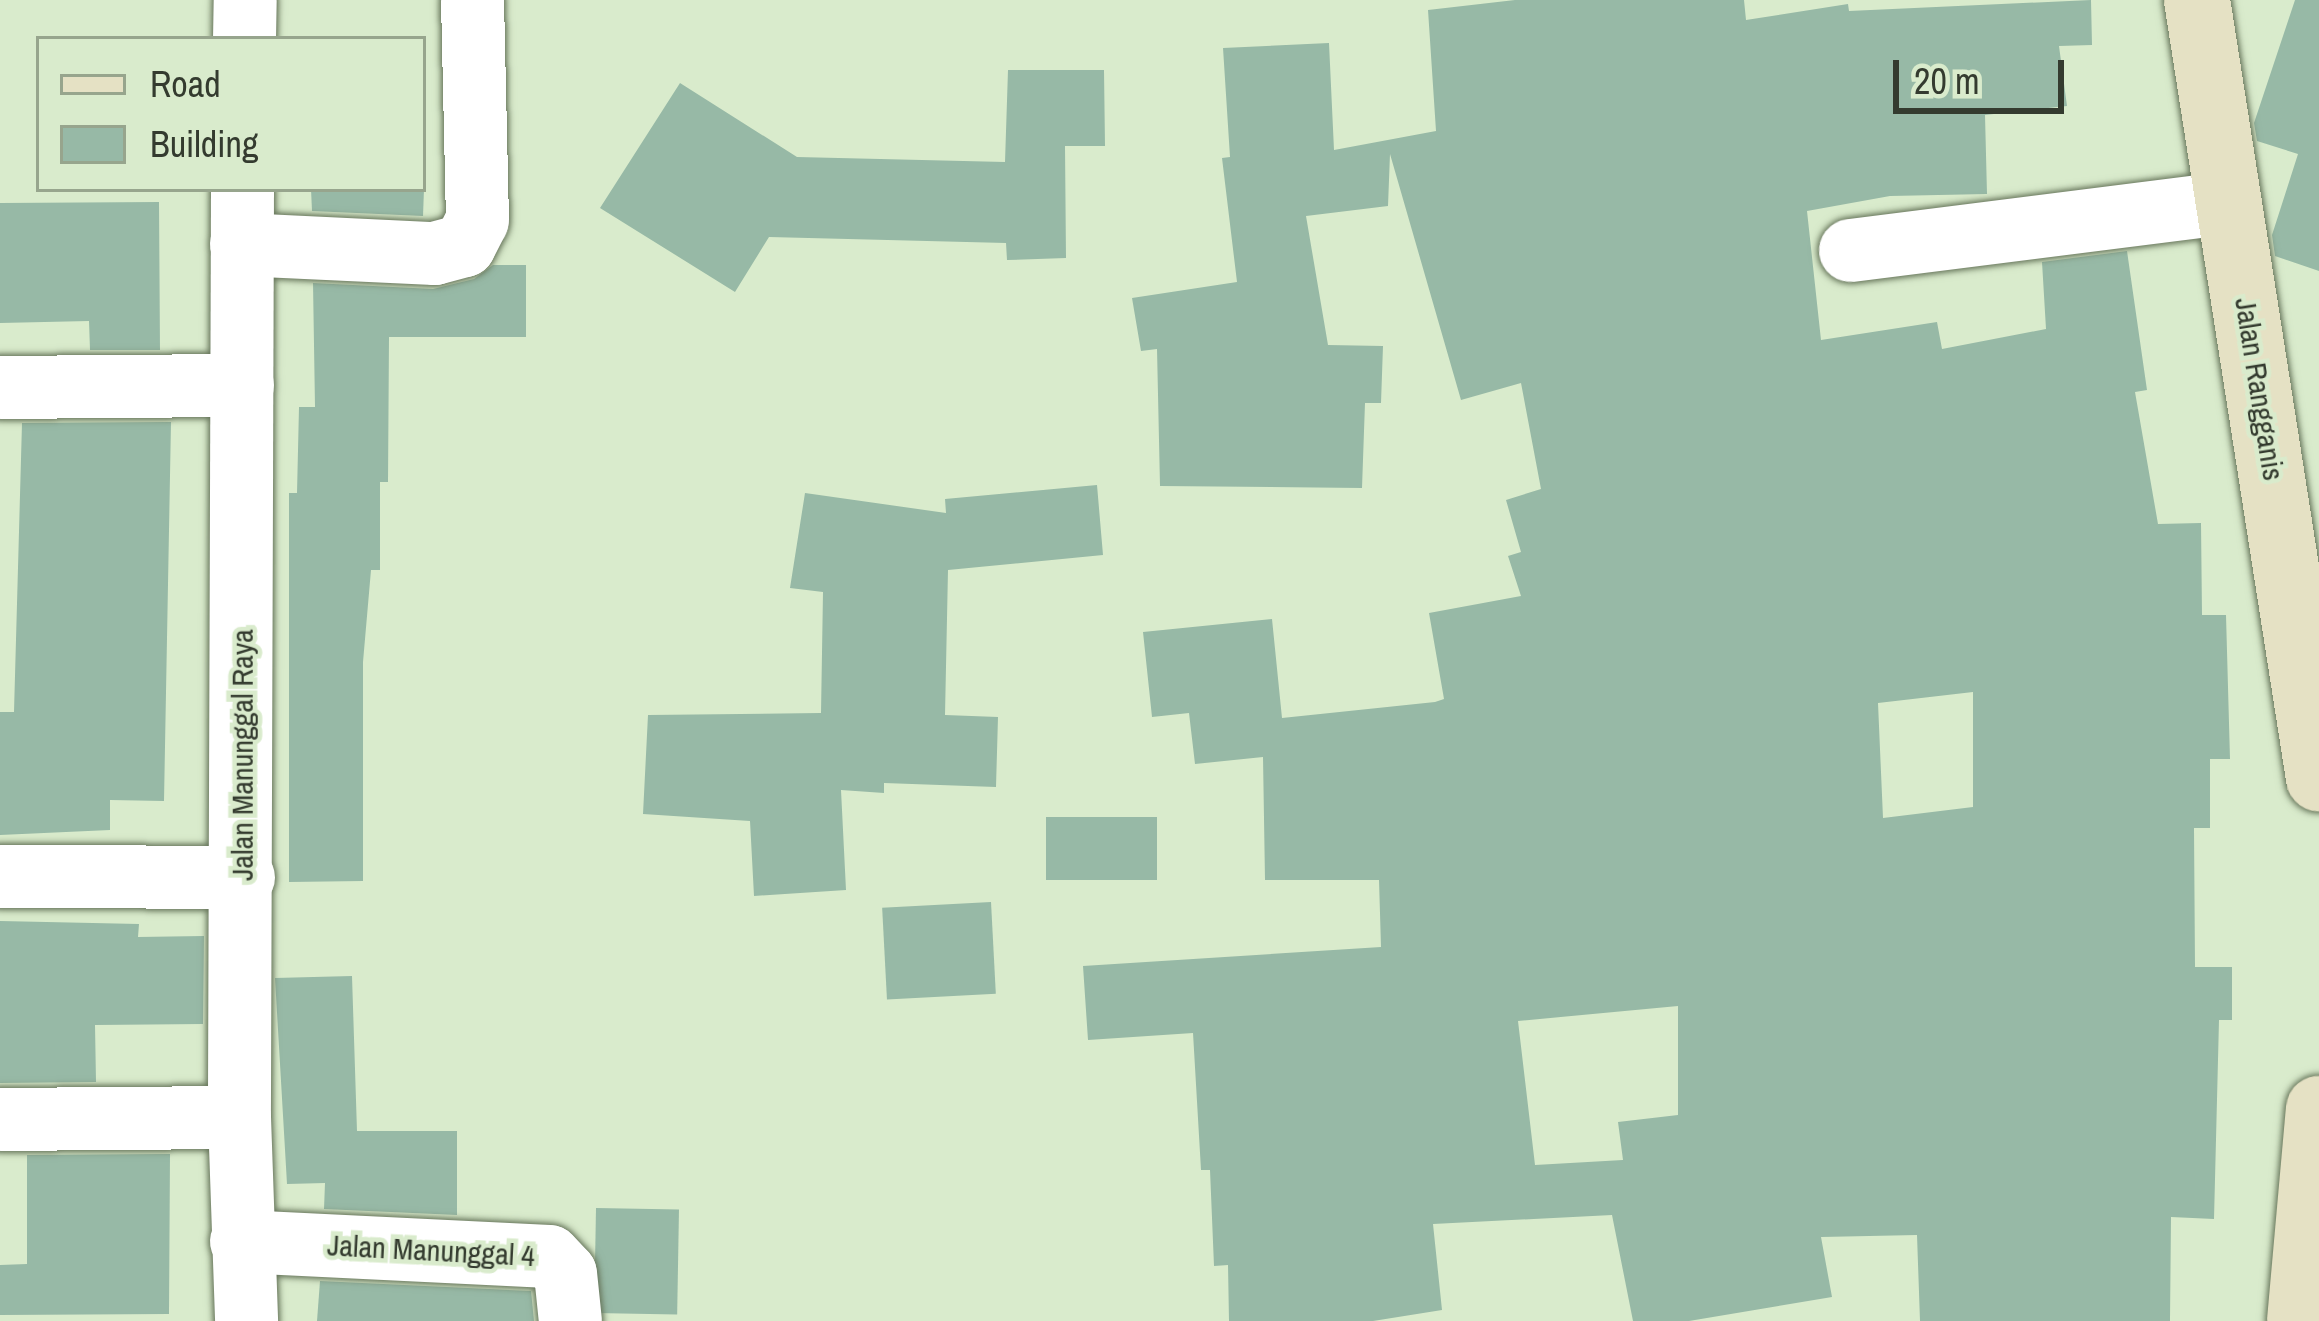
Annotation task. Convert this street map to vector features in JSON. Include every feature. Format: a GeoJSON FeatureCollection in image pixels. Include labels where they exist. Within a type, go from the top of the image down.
{"type":"FeatureCollection","features":[{"type":"Feature","properties":{"kind":"street"},"geometry":{"type":"LineString","coordinates":[[244,0],[244,36]]}},
{"type":"Feature","properties":{"kind":"street"},"geometry":{"type":"LineString","coordinates":[[242,217],[434,253],[464,245],[477,220],[472,0]]}},
{"type":"Feature","properties":{"kind":"street","name":"Jalan Rangganis"},"geometry":{"type":"LineString","coordinates":[[2197,0],[2319,778]]}},
{"type":"Feature","properties":{"kind":"street"},"geometry":{"type":"LineString","coordinates":[[1850,250],[2229,202]]}},
{"type":"Feature","properties":{"kind":"street","name":"Jalan Manunggal Raya"},"geometry":{"type":"LineString","coordinates":[[242,217],[239,1117],[246,1321]]}},
{"type":"Feature","properties":{"kind":"street"},"geometry":{"type":"LineString","coordinates":[[0,387],[242,385]]}},
{"type":"Feature","properties":{"kind":"street"},"geometry":{"type":"LineString","coordinates":[[0,876],[243,877]]}},
{"type":"Feature","properties":{"kind":"street"},"geometry":{"type":"LineString","coordinates":[[2300,1321],[2319,1109]]}},
{"type":"Feature","properties":{"kind":"street"},"geometry":{"type":"LineString","coordinates":[[0,1119],[239,1117]]}},
{"type":"Feature","properties":{"kind":"street","name":"Jalan Manunggal 4"},"geometry":{"type":"LineString","coordinates":[[241,1241],[549,1256],[565,1273],[570,1321]]}},
{"type":"Feature","properties":{"kind":"building"},"geometry":{"type":"Polygon","coordinates":[[[1515,0],[1744,0],[1746,20],[1848,4],[1849,11],[2091,0],[2092,45],[2059,46],[2067,106],[1985,115],[1987,194],[1890,196],[1807,211],[1821,340],[1937,322],[1942,349],[2046,329],[2042,262],[2127,251],[2147,390],[2135,392],[2158,524],[2201,523],[2202,615],[2226,615],[2230,759],[2210,759],[2210,828],[2194,828],[2195,967],[2232,967],[2232,1020],[2219,1020],[2214,1219],[2171,1217],[2170,1321],[1920,1321],[1917,1235],[1821,1237],[1832,1297],[1689,1321],[1633,1321],[1612,1215],[1433,1224],[1442,1310],[1373,1321],[1229,1321],[1228,1265],[1214,1266],[1210,1170],[1201,1170],[1193,1033],[1088,1040],[1083,966],[1381,947],[1379,880],[1265,880],[1263,757],[1195,764],[1189,713],[1152,717],[1143,632],[1272,619],[1282,718],[1444,699],[1429,613],[1521,596],[1508,556],[1521,552],[1506,500],[1541,489],[1521,383],[1461,400],[1390,154],[1388,206],[1306,216],[1328,345],[1383,346],[1381,403],[1365,403],[1362,488],[1160,486],[1157,349],[1141,351],[1132,298],[1237,282],[1222,158],[1230,157],[1223,48],[1329,43],[1334,150],[1436,131],[1428,10],[1515,0]],[[1973,692],[1878,703],[1883,818],[1973,807],[1973,692]],[[1678,1006],[1518,1021],[1535,1165],[1623,1160],[1618,1122],[1678,1115],[1678,1006]]]}},
{"type":"Feature","properties":{"kind":"building"},"geometry":{"type":"Polygon","coordinates":[[[2295,0],[2319,0],[2319,271],[2275,256],[2272,235],[2298,154],[2257,141],[2254,123],[2295,0]]]}},
{"type":"Feature","properties":{"kind":"building"},"geometry":{"type":"Polygon","coordinates":[[[1008,70],[1104,70],[1105,146],[1065,146],[1066,258],[1007,260],[1006,243],[769,237],[735,292],[600,208],[680,83],[797,157],[1005,162],[1008,70]]]}},
{"type":"Feature","properties":{"kind":"building"},"geometry":{"type":"Polygon","coordinates":[[[311,192],[424,192],[423,216],[312,211],[311,192]]]}},
{"type":"Feature","properties":{"kind":"building"},"geometry":{"type":"Polygon","coordinates":[[[159,202],[160,350],[90,350],[89,321],[0,323],[0,203],[159,202]]]}},
{"type":"Feature","properties":{"kind":"building"},"geometry":{"type":"Polygon","coordinates":[[[493,265],[526,265],[526,337],[389,337],[388,482],[380,482],[380,570],[371,570],[363,662],[363,881],[289,882],[289,493],[297,493],[299,407],[315,407],[313,283],[433,289],[474,279],[493,265]]]}},
{"type":"Feature","properties":{"kind":"building"},"geometry":{"type":"Polygon","coordinates":[[[171,422],[164,801],[110,800],[110,830],[0,835],[0,712],[14,712],[22,423],[171,422]]]}},
{"type":"Feature","properties":{"kind":"building"},"geometry":{"type":"Polygon","coordinates":[[[1097,485],[1103,555],[948,570],[945,715],[998,717],[996,787],[884,783],[884,793],[841,790],[846,890],[754,896],[750,821],[643,814],[648,715],[821,713],[823,592],[790,588],[805,493],[946,513],[945,499],[1097,485]]]}},
{"type":"Feature","properties":{"kind":"building"},"geometry":{"type":"Polygon","coordinates":[[[1046,817],[1157,817],[1157,880],[1046,880],[1046,817]]]}},
{"type":"Feature","properties":{"kind":"building"},"geometry":{"type":"Polygon","coordinates":[[[991,902],[996,994],[887,1000],[882,908],[991,902]]]}},
{"type":"Feature","properties":{"kind":"building"},"geometry":{"type":"Polygon","coordinates":[[[0,921],[139,924],[138,937],[204,936],[203,1024],[95,1025],[96,1082],[0,1083],[0,921]]]}},
{"type":"Feature","properties":{"kind":"building"},"geometry":{"type":"Polygon","coordinates":[[[352,976],[357,1131],[457,1131],[457,1215],[324,1209],[325,1183],[287,1184],[275,978],[352,976]]]}},
{"type":"Feature","properties":{"kind":"building"},"geometry":{"type":"Polygon","coordinates":[[[170,1154],[169,1314],[0,1315],[0,1265],[27,1264],[27,1155],[170,1154]]]}},
{"type":"Feature","properties":{"kind":"building"},"geometry":{"type":"Polygon","coordinates":[[[596,1208],[679,1209],[677,1314],[594,1313],[596,1208]]]}},
{"type":"Feature","properties":{"kind":"building"},"geometry":{"type":"Polygon","coordinates":[[[320,1281],[531,1291],[534,1321],[317,1321],[320,1281]]]}}]}
